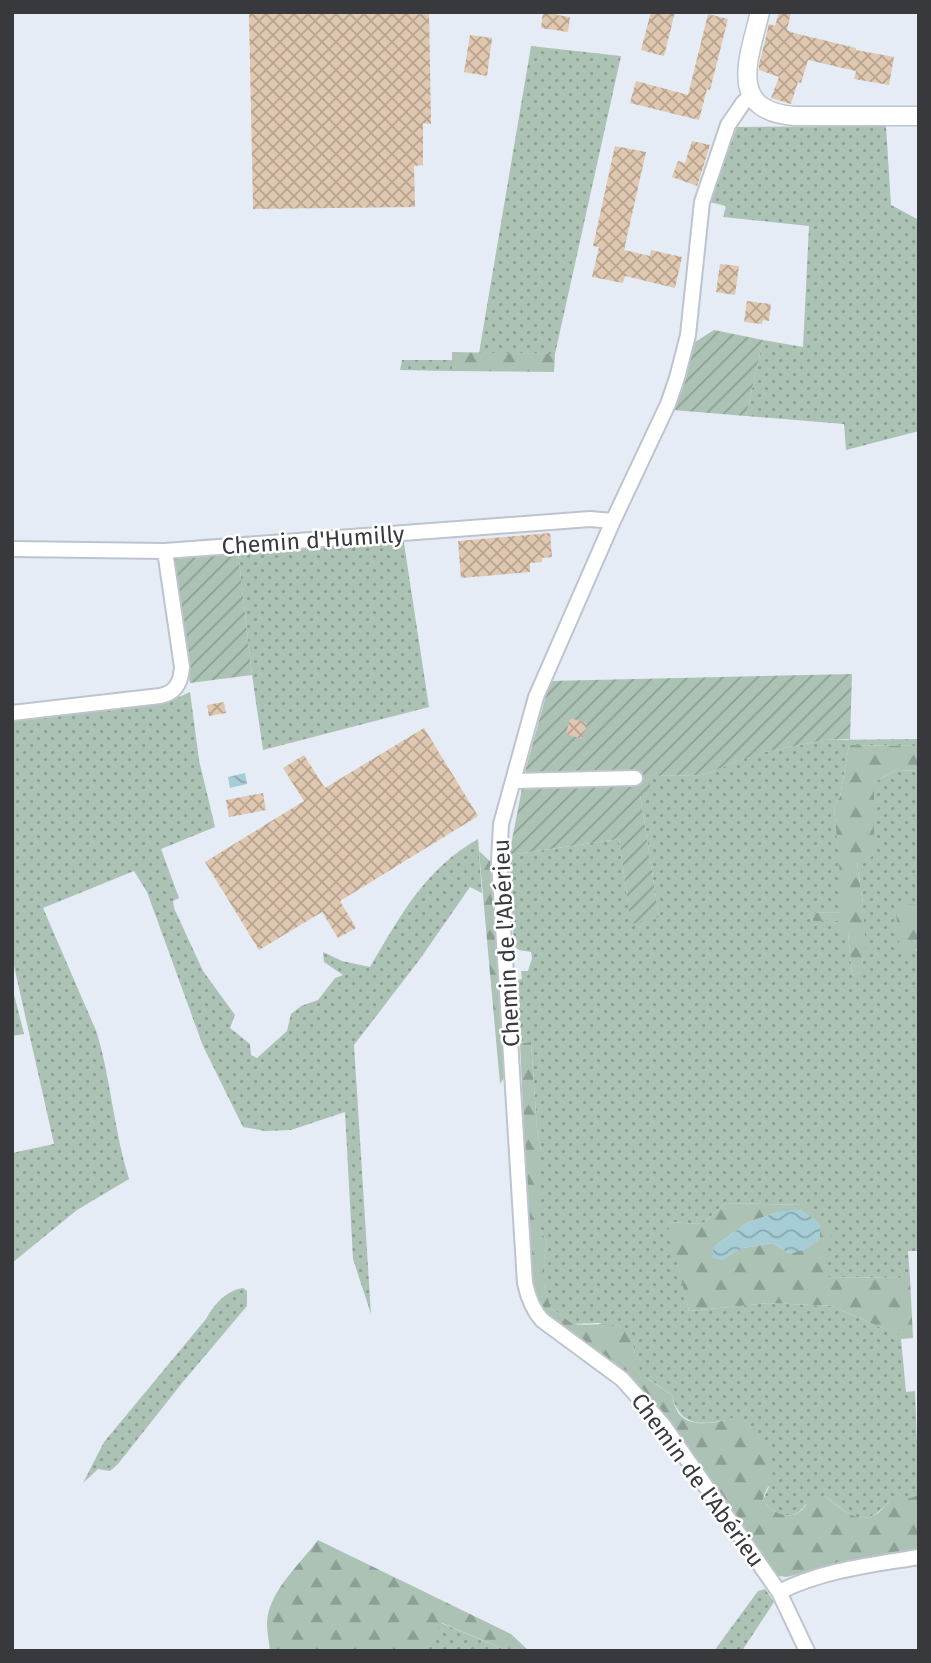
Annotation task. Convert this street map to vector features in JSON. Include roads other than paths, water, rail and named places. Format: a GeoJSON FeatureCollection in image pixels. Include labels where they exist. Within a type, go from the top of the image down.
{"type":"FeatureCollection","features":[{"type":"Feature","properties":{"kind":"street"},"geometry":{"type":"LineString","coordinates":[[760,12],[746,68],[746,83],[751,96],[761,107],[786,115],[919,116]]}},
{"type":"Feature","properties":{"kind":"street","name":"Chemin de l'Abérieu"},"geometry":{"type":"LineString","coordinates":[[751,96],[728,125],[702,202],[688,335],[677,378],[668,404],[536,697],[501,824],[499,861],[525,1283],[528,1296],[542,1320],[636,1392],[692,1465],[779,1592],[807,1651]]}},
{"type":"Feature","properties":{"kind":"street","name":"Chemin d'Humilly"},"geometry":{"type":"LineString","coordinates":[[12,549],[165,551],[590,519],[613,521]]}},
{"type":"Feature","properties":{"kind":"street"},"geometry":{"type":"LineString","coordinates":[[12,713],[167,695],[177,687],[182,667],[165,551]]}},
{"type":"Feature","properties":{"kind":"street"},"geometry":{"type":"LineString","coordinates":[[514,780],[635,778]]}},
{"type":"Feature","properties":{"kind":"street"},"geometry":{"type":"LineString","coordinates":[[779,1592],[805,1579],[832,1571],[919,1557]]}},
{"type":"Feature","properties":{"kind":"water"},"geometry":{"type":"Polygon","coordinates":[[[245,773],[247,784],[230,788],[228,777],[245,773]]]}},
{"type":"Feature","properties":{"kind":"water"},"geometry":{"type":"Polygon","coordinates":[[[801,1209],[820,1224],[820,1239],[807,1249],[790,1254],[772,1243],[743,1248],[723,1260],[712,1258],[714,1247],[746,1223],[778,1212],[801,1209]]]}}]}
